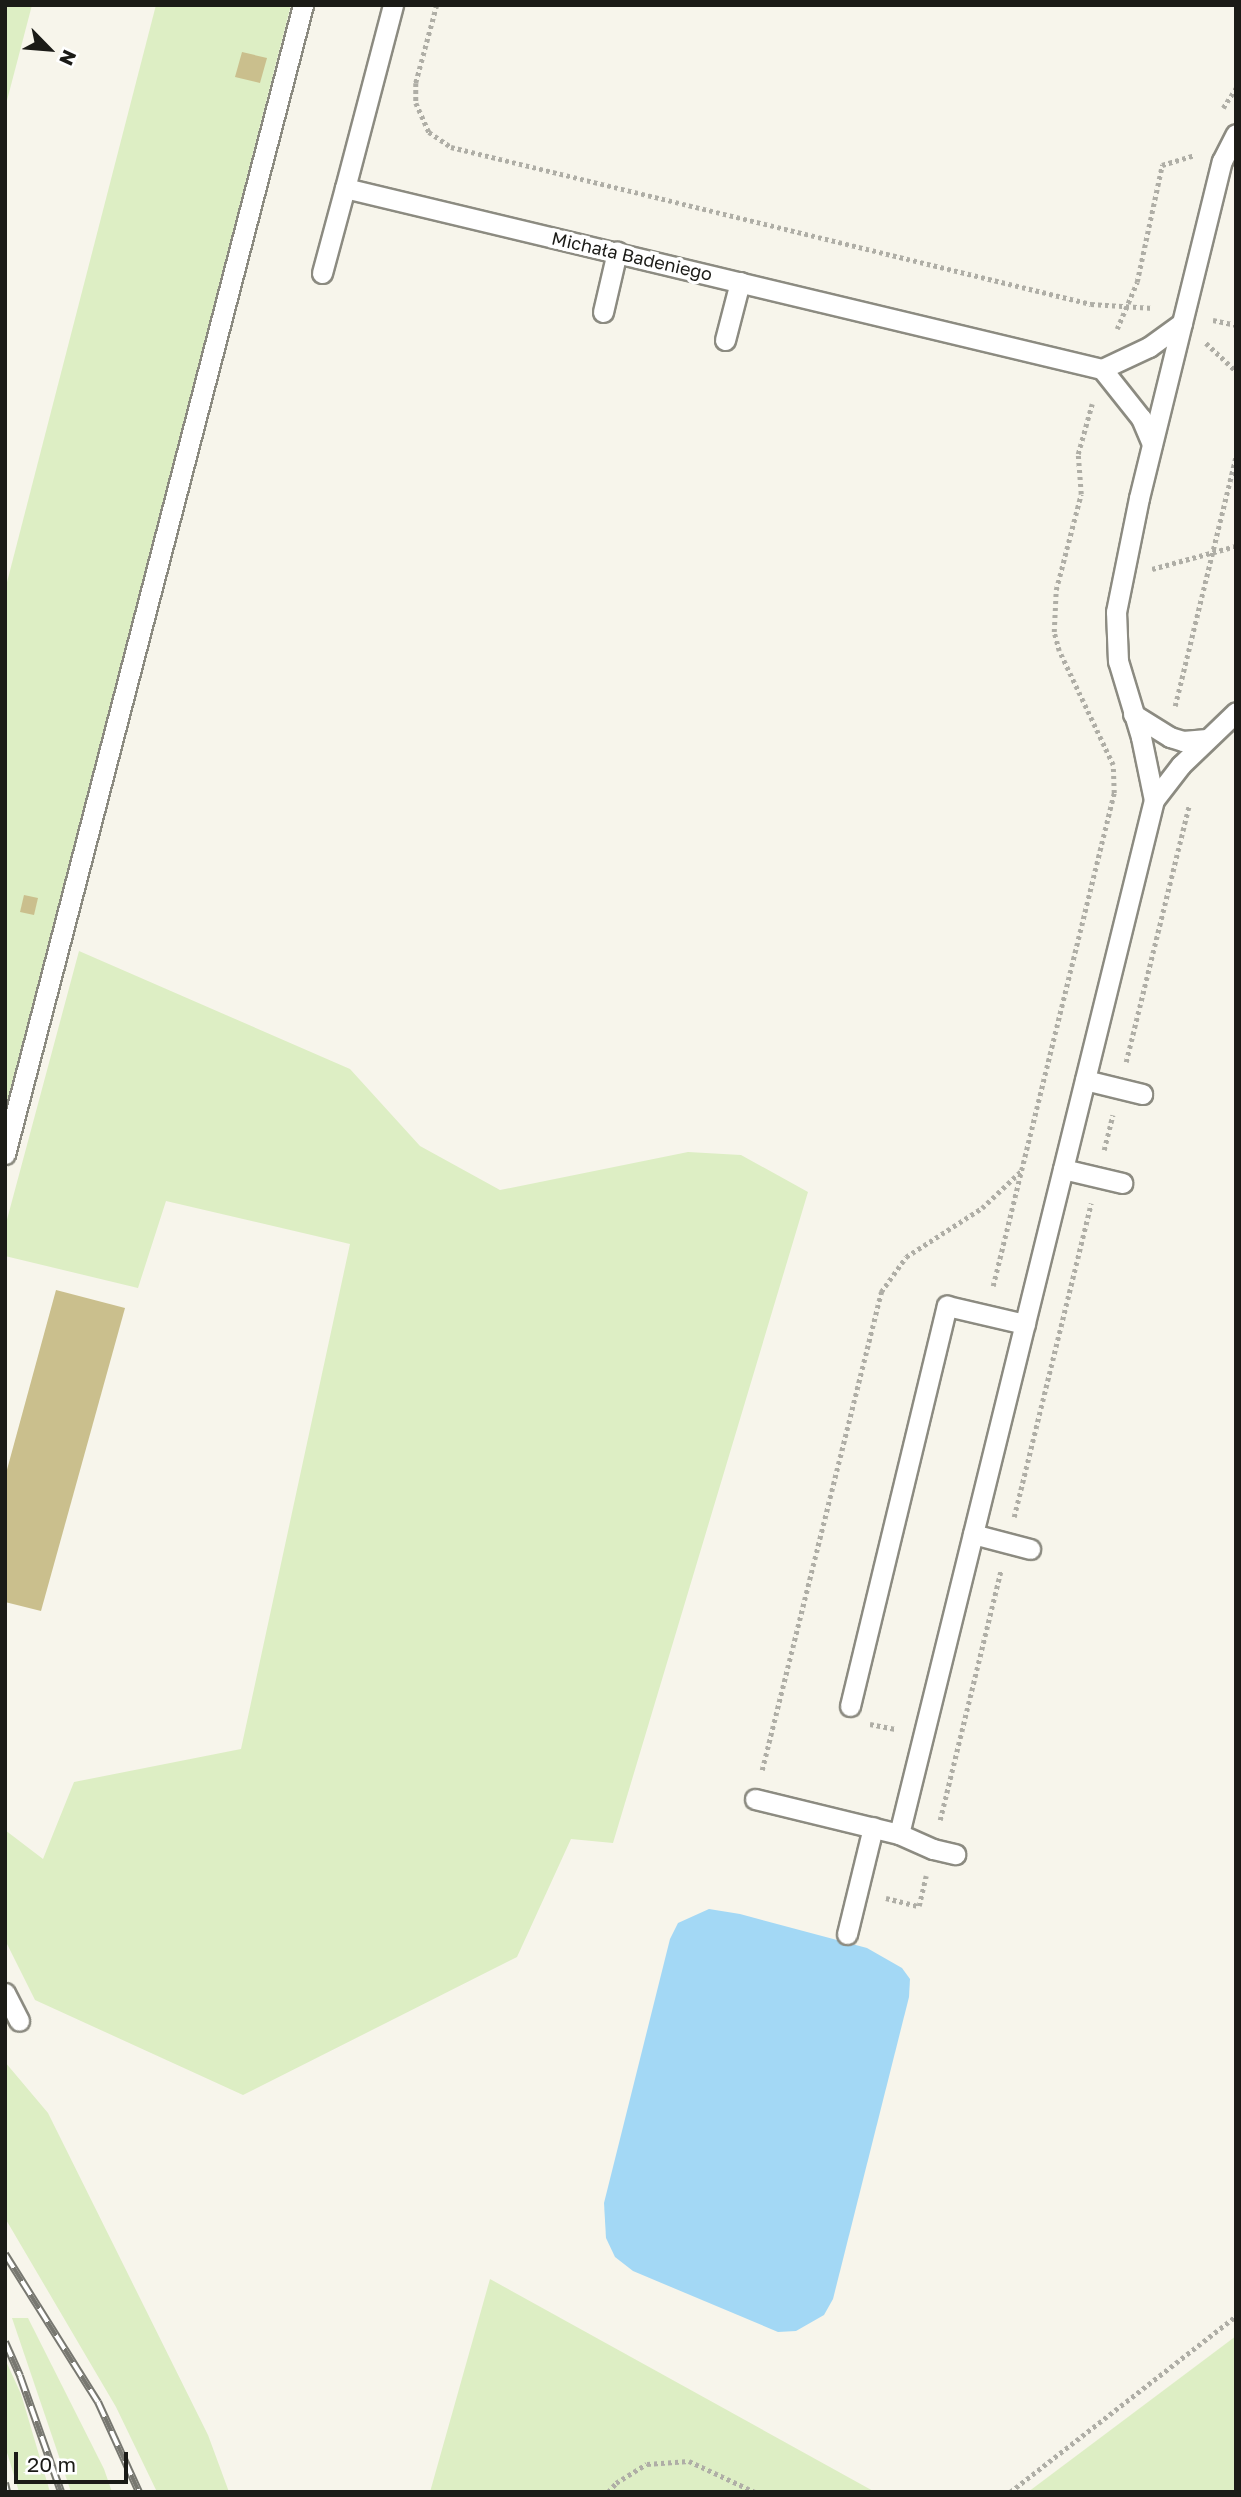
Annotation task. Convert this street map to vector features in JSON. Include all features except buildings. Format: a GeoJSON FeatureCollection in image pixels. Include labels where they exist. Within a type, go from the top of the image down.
{"type":"FeatureCollection","features":[{"type":"Feature","properties":{"kind":"lane"},"geometry":{"type":"LineString","coordinates":[[5,1154],[303,5]]}},
{"type":"Feature","properties":{"kind":"lane"},"geometry":{"type":"LineString","coordinates":[[322,273],[393,5]]}},
{"type":"Feature","properties":{"kind":"lane"},"geometry":{"type":"LineString","coordinates":[[1154,800],[1118,661],[1116,612],[1152,444],[1222,161],[1236,134]]}},
{"type":"Feature","properties":{"kind":"lane","name":"Michała Badeniego"},"geometry":{"type":"LineString","coordinates":[[345,188],[1102,369]]}},
{"type":"Feature","properties":{"kind":"lane"},"geometry":{"type":"LineString","coordinates":[[603,312],[617,253]]}},
{"type":"Feature","properties":{"kind":"lane"},"geometry":{"type":"LineString","coordinates":[[724,341],[740,282]]}},
{"type":"Feature","properties":{"kind":"lane"},"geometry":{"type":"LineString","coordinates":[[1152,444],[1135,410],[1102,369],[1149,347],[1184,318]]}},
{"type":"Feature","properties":{"kind":"lane"},"geometry":{"type":"LineString","coordinates":[[899,1834],[1154,800],[1181,765],[1236,712]]}},
{"type":"Feature","properties":{"kind":"lane"},"geometry":{"type":"LineString","coordinates":[[1133,714],[1170,737],[1183,741],[1207,739]]}},
{"type":"Feature","properties":{"kind":"lane"},"geometry":{"type":"LineString","coordinates":[[1085,1080],[1142,1094]]}},
{"type":"Feature","properties":{"kind":"lane"},"geometry":{"type":"LineString","coordinates":[[1063,1169],[1122,1183]]}},
{"type":"Feature","properties":{"kind":"lane"},"geometry":{"type":"LineString","coordinates":[[850,1706],[947,1306],[1025,1324]]}},
{"type":"Feature","properties":{"kind":"lane"},"geometry":{"type":"LineString","coordinates":[[973,1534],[1030,1549]]}},
{"type":"Feature","properties":{"kind":"lane"},"geometry":{"type":"LineString","coordinates":[[755,1799],[899,1834],[933,1849],[955,1854]]}},
{"type":"Feature","properties":{"kind":"lane"},"geometry":{"type":"LineString","coordinates":[[847,1934],[873,1827]]}},
{"type":"Feature","properties":{"kind":"lane"},"geometry":{"type":"LineString","coordinates":[[5,1993],[19,2021]]}},
{"type":"Feature","properties":{"kind":"path"},"geometry":{"type":"LineString","coordinates":[[437,5],[416,83],[416,103],[429,132],[452,148],[1091,304],[1167,308],[1184,318],[1235,325],[1236,317]]}},
{"type":"Feature","properties":{"kind":"path"},"geometry":{"type":"LineString","coordinates":[[1218,118],[1236,88]]}},
{"type":"Feature","properties":{"kind":"path"},"geometry":{"type":"LineString","coordinates":[[986,1315],[1114,793],[1113,765],[1059,651],[1054,611],[1056,590],[1081,495],[1078,454],[1102,369],[1137,282],[1162,165],[1203,152]]}},
{"type":"Feature","properties":{"kind":"path"},"geometry":{"type":"LineString","coordinates":[[1198,335],[1236,371]]}},
{"type":"Feature","properties":{"kind":"path"},"geometry":{"type":"LineString","coordinates":[[1173,717],[1236,456]]}},
{"type":"Feature","properties":{"kind":"path"},"geometry":{"type":"LineString","coordinates":[[1146,571],[1236,546]]}},
{"type":"Feature","properties":{"kind":"path"},"geometry":{"type":"LineString","coordinates":[[858,1891],[919,1906],[1192,797]]}},
{"type":"Feature","properties":{"kind":"path"},"geometry":{"type":"LineString","coordinates":[[755,1799],[881,1292],[906,1257],[982,1208],[1021,1170]]}},
{"type":"Feature","properties":{"kind":"path"},"geometry":{"type":"LineString","coordinates":[[1010,2492],[1236,2316]]}},
{"type":"Feature","properties":{"kind":"path"},"geometry":{"type":"LineString","coordinates":[[608,2492],[616,2483],[647,2464],[689,2461],[755,2492]]}},
{"type":"Feature","properties":{"kind":"green space"},"geometry":{"type":"Polygon","coordinates":[[[5,5],[32,5],[5,108],[5,5]]]}},
{"type":"Feature","properties":{"kind":"green space"},"geometry":{"type":"Polygon","coordinates":[[[156,5],[291,5],[5,1118],[5,590],[156,5]]]}},
{"type":"Feature","properties":{"kind":"green space"},"geometry":{"type":"Polygon","coordinates":[[[79,951],[350,1069],[420,1146],[500,1190],[688,1152],[741,1155],[808,1192],[613,1843],[571,1839],[517,1957],[243,2095],[35,2000],[5,1940],[5,1830],[43,1859],[74,1782],[241,1749],[350,1244],[166,1201],[138,1288],[5,1256],[5,1227],[79,951]]]}},
{"type":"Feature","properties":{"kind":"green space"},"geometry":{"type":"Polygon","coordinates":[[[5,2062],[48,2113],[208,2435],[229,2492],[157,2492],[116,2407],[5,2218],[5,2062]]]}},
{"type":"Feature","properties":{"kind":"green space"},"geometry":{"type":"Polygon","coordinates":[[[490,2279],[875,2492],[430,2492],[490,2279]]]}},
{"type":"Feature","properties":{"kind":"green space"},"geometry":{"type":"Polygon","coordinates":[[[12,2318],[28,2318],[104,2469],[112,2492],[71,2492],[12,2318]]]}},
{"type":"Feature","properties":{"kind":"green space"},"geometry":{"type":"Polygon","coordinates":[[[1236,2336],[1236,2492],[1028,2492],[1236,2336]]]}},
{"type":"Feature","properties":{"kind":"green space"},"geometry":{"type":"Polygon","coordinates":[[[5,2359],[21,2394],[50,2492],[19,2492],[5,2446],[5,2359]]]}},
{"type":"Feature","properties":{"kind":"water"},"geometry":{"type":"Polygon","coordinates":[[[709,1909],[740,1914],[867,1948],[902,1968],[910,1979],[909,1997],[833,2299],[824,2315],[796,2331],[778,2332],[633,2271],[615,2257],[606,2238],[604,2203],[670,1939],[678,1923],[709,1909]]]}},
{"type":"Feature","properties":{"kind":"railway"},"geometry":{"type":"LineString","coordinates":[[5,2254],[98,2402],[139,2492]]}},
{"type":"Feature","properties":{"kind":"railway"},"geometry":{"type":"LineString","coordinates":[[5,2342],[20,2376],[61,2492]]}},
{"type":"Feature","properties":{"kind":"railway"},"geometry":{"type":"LineString","coordinates":[[5,2483],[7,2492]]}}]}
